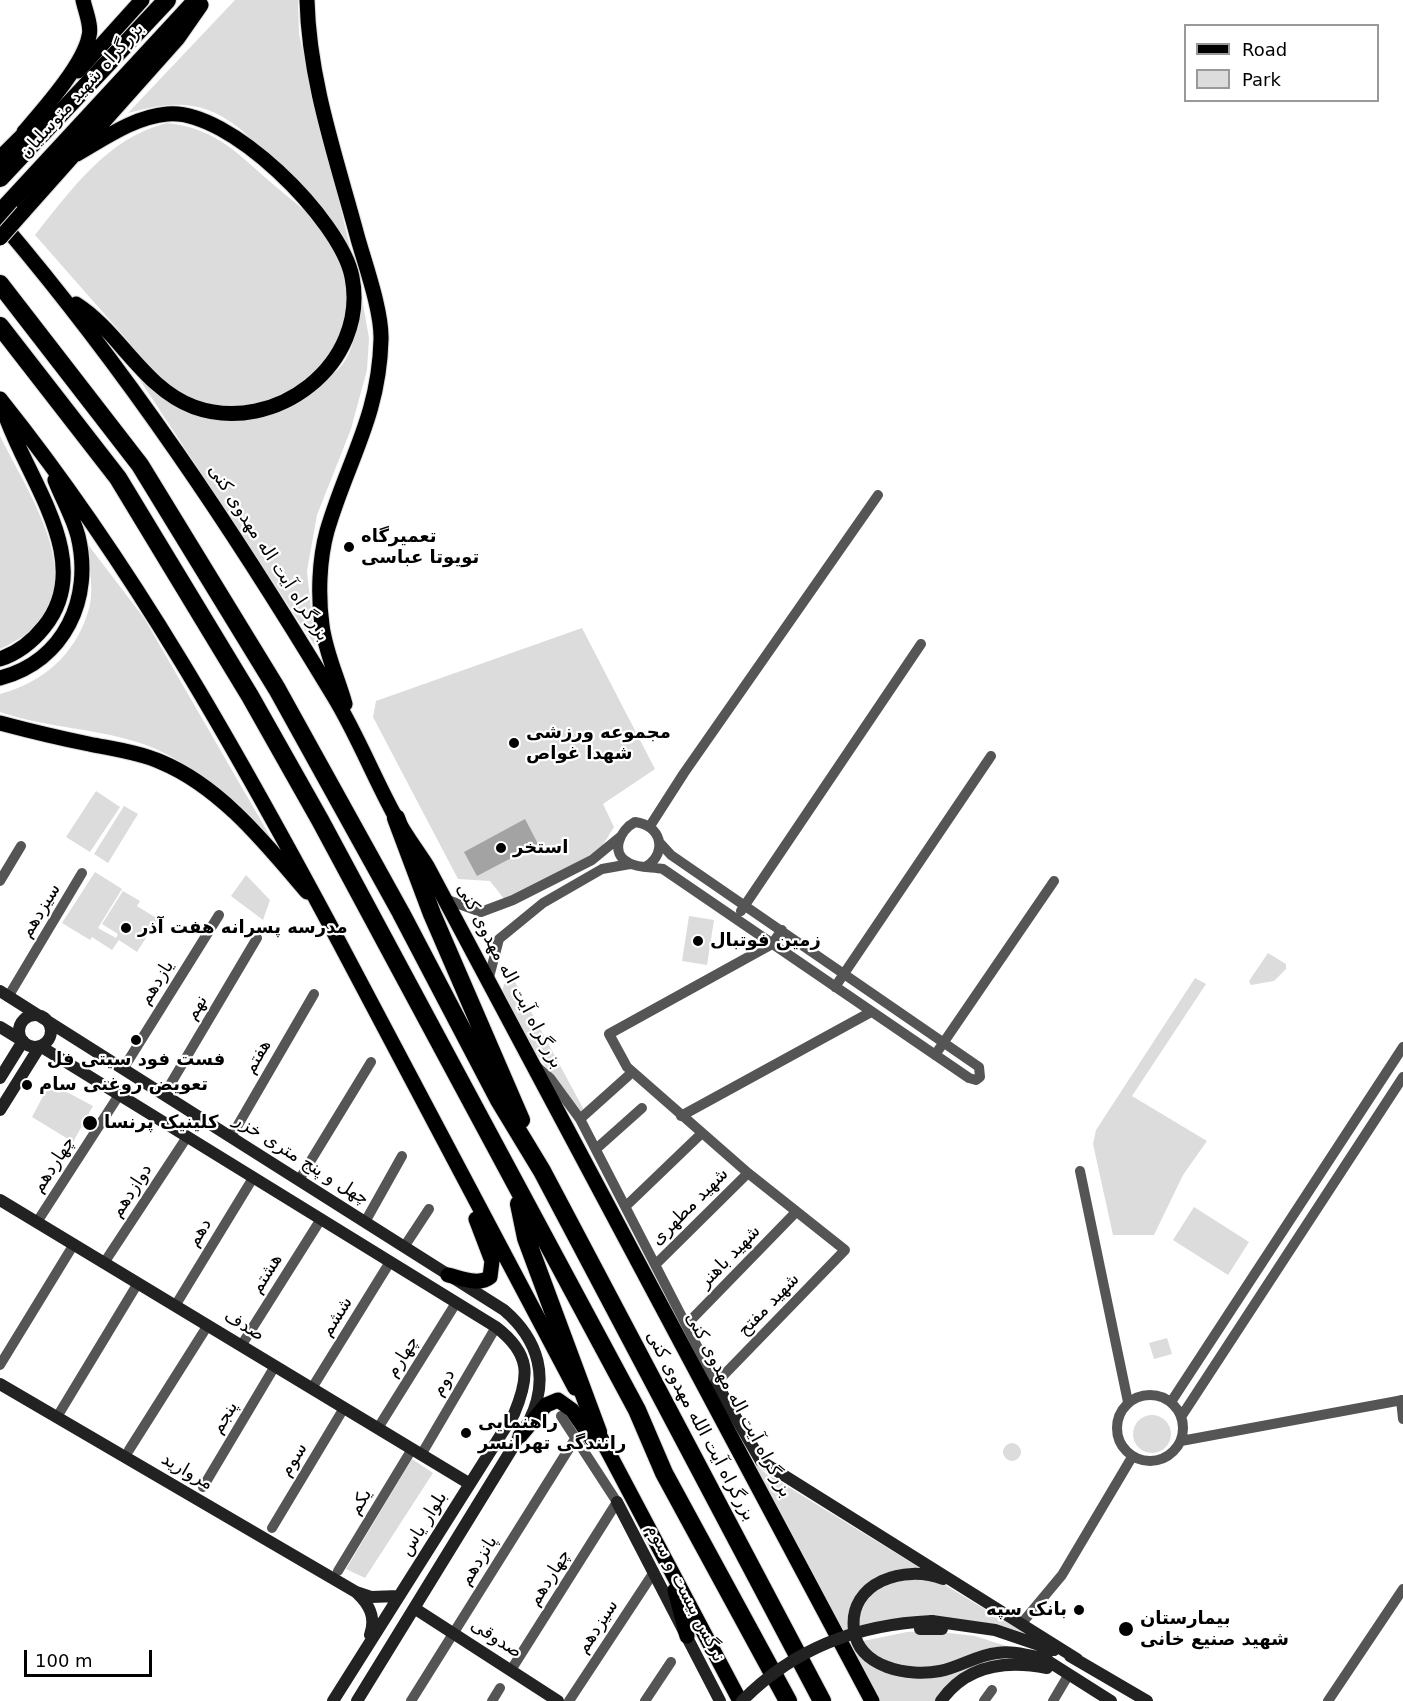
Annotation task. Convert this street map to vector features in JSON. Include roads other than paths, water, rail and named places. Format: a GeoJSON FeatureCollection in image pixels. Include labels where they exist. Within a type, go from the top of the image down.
{"type":"FeatureCollection","features":[{"type":"Feature","properties":{"kind":"highway","name":"بزرگراه شهید متوسلیان"},"geometry":{"type":"LineString","coordinates":[[0,178],[167,0]]}},
{"type":"Feature","properties":{"kind":"highway","name":"بزرگراه شهید متوسلیان"},"geometry":{"type":"LineString","coordinates":[[11,209],[196,0]]}},
{"type":"Feature","properties":{"kind":"highway"},"geometry":{"type":"LineString","coordinates":[[0,160],[15,142],[115,54]]}},
{"type":"Feature","properties":{"kind":"highway"},"geometry":{"type":"LineString","coordinates":[[0,284],[140,465],[277,689],[401,913],[499,1100],[542,1171]]}},
{"type":"Feature","properties":{"kind":"highway"},"geometry":{"type":"LineString","coordinates":[[0,326],[118,478],[250,696],[320,819],[637,1410],[664,1473],[788,1701]]}},
{"type":"Feature","properties":{"kind":"highway"},"geometry":{"type":"LineString","coordinates":[[396,818],[432,914],[508,1086],[542,1171]]}},
{"type":"Feature","properties":{"kind":"highway","name":"بزرگراه آیت الله مهدوی کنی"},"geometry":{"type":"LineString","coordinates":[[542,1171],[822,1701]]}},
{"type":"Feature","properties":{"kind":"highway"},"geometry":{"type":"LineString","coordinates":[[513,1179],[526,1238],[598,1432]]}},
{"type":"Feature","properties":{"kind":"main road"},"geometry":{"type":"LineString","coordinates":[[52,98],[80,57],[90,35],[83,0]]}},
{"type":"Feature","properties":{"kind":"main road"},"geometry":{"type":"LineString","coordinates":[[15,142],[142,0]]}},
{"type":"Feature","properties":{"kind":"main road"},"geometry":{"type":"LineString","coordinates":[[0,238],[11,209],[76,154],[178,38],[204,0]]}},
{"type":"Feature","properties":{"kind":"main road"},"geometry":{"type":"LineString","coordinates":[[307,0],[309,41],[319,93],[371,284],[382,337],[379,381],[368,424],[327,531],[322,565],[322,627],[352,727]]}},
{"type":"Feature","properties":{"kind":"main road"},"geometry":{"type":"LineString","coordinates":[[0,220],[65,297],[104,325],[135,363],[169,394],[198,408],[219,413],[244,414],[280,405],[315,383],[332,363],[343,345],[351,320],[352,277],[338,240],[329,226],[264,159],[218,126],[188,115],[169,113],[145,118],[76,154]]}},
{"type":"Feature","properties":{"kind":"main road","name":"بزرگراه آیت اله مهدوی کنی"},"geometry":{"type":"LineString","coordinates":[[65,297],[136,392],[204,491],[273,595],[352,727],[396,818],[427,866],[532,1064],[713,1390],[732,1439],[872,1701]]}},
{"type":"Feature","properties":{"kind":"main road"},"geometry":{"type":"LineString","coordinates":[[0,399],[47,457],[150,610],[301,868],[741,1701],[778,1669],[823,1644],[864,1630],[906,1622],[995,1630],[1077,1659]]}},
{"type":"Feature","properties":{"kind":"main road"},"geometry":{"type":"LineString","coordinates":[[0,399],[7,425],[52,517],[63,564],[63,583],[52,617],[28,644],[12,655],[0,659]]}},
{"type":"Feature","properties":{"kind":"main road"},"geometry":{"type":"LineString","coordinates":[[0,678],[32,665],[48,652],[70,623],[79,601],[82,578],[77,534],[47,457]]}},
{"type":"Feature","properties":{"kind":"main road"},"geometry":{"type":"LineString","coordinates":[[0,723],[141,754],[180,772],[208,791],[266,843],[322,911]]}},
{"type":"Feature","properties":{"kind":"main road","name":"چهل و پنج متری خزر"},"geometry":{"type":"LineString","coordinates":[[4,994],[511,1317],[524,1331],[537,1356]]}},
{"type":"Feature","properties":{"kind":"main road"},"geometry":{"type":"LineString","coordinates":[[0,1078],[23,1041],[20,1031],[23,1021],[32,1016],[43,1017],[50,1025],[50,1035],[40,1046],[0,1110]]}},
{"type":"Feature","properties":{"kind":"main road"},"geometry":{"type":"LineString","coordinates":[[0,1027],[31,1046],[40,1046],[496,1328]]}},
{"type":"Feature","properties":{"kind":"main road"},"geometry":{"type":"LineString","coordinates":[[448,1275],[485,1281],[492,1269],[492,1261],[452,1155]]}},
{"type":"Feature","properties":{"kind":"main road","name":"صدف"},"geometry":{"type":"LineString","coordinates":[[1,1202],[470,1484]]}},
{"type":"Feature","properties":{"kind":"main road","name":"بلوار یاس"},"geometry":{"type":"LineString","coordinates":[[333,1701],[514,1414],[525,1384],[523,1359],[517,1346],[496,1328]]}},
{"type":"Feature","properties":{"kind":"main road","name":"بلوار یاس"},"geometry":{"type":"LineString","coordinates":[[357,1701],[529,1421],[538,1397],[541,1377],[537,1356]]}},
{"type":"Feature","properties":{"kind":"main road","name":"مروارید"},"geometry":{"type":"LineString","coordinates":[[0,1384],[356,1592]]}},
{"type":"Feature","properties":{"kind":"main road"},"geometry":{"type":"LineString","coordinates":[[713,1390],[730,1409],[760,1461],[1147,1701]]}},
{"type":"Feature","properties":{"kind":"main road"},"geometry":{"type":"LineString","coordinates":[[520,1436],[546,1405],[551,1401],[563,1401],[573,1410],[624,1479]]}},
{"type":"Feature","properties":{"kind":"main road"},"geometry":{"type":"LineString","coordinates":[[730,1409],[732,1439]]}},
{"type":"Feature","properties":{"kind":"main road"},"geometry":{"type":"LineString","coordinates":[[514,1414],[525,1411],[529,1421]]}},
{"type":"Feature","properties":{"kind":"main road","name":"نرگس بیست و سوم"},"geometry":{"type":"LineString","coordinates":[[617,1502],[720,1701]]}},
{"type":"Feature","properties":{"kind":"main road"},"geometry":{"type":"LineString","coordinates":[[670,1567],[687,1636]]}},
{"type":"Feature","properties":{"kind":"main road"},"geometry":{"type":"LineString","coordinates":[[966,1588],[921,1573],[889,1577],[873,1586],[862,1597],[854,1614],[858,1643],[867,1656],[880,1663],[899,1670],[920,1673],[956,1667],[996,1653],[1016,1653],[1047,1659]]}},
{"type":"Feature","properties":{"kind":"main road"},"geometry":{"type":"LineString","coordinates":[[356,1592],[371,1597],[399,1596]]}},
{"type":"Feature","properties":{"kind":"main road"},"geometry":{"type":"LineString","coordinates":[[356,1592],[366,1601],[372,1613],[373,1626],[367,1644]]}},
{"type":"Feature","properties":{"kind":"main road","name":"صدوقی"},"geometry":{"type":"LineString","coordinates":[[414,1608],[558,1701]]}},
{"type":"Feature","properties":{"kind":"main road"},"geometry":{"type":"LineString","coordinates":[[752,1701],[804,1660],[849,1641],[937,1625],[993,1637],[1047,1659],[1111,1701]]}},
{"type":"Feature","properties":{"kind":"main road"},"geometry":{"type":"LineString","coordinates":[[944,1700],[959,1683],[994,1665],[1020,1662],[1066,1673]]}},
{"type":"Feature","properties":{"kind":"street"},"geometry":{"type":"LineString","coordinates":[[650,826],[684,773],[878,495]]}},
{"type":"Feature","properties":{"kind":"street"},"geometry":{"type":"LineString","coordinates":[[735,919],[921,644]]}},
{"type":"Feature","properties":{"kind":"street"},"geometry":{"type":"LineString","coordinates":[[835,987],[991,756]]}},
{"type":"Feature","properties":{"kind":"street"},"geometry":{"type":"LineString","coordinates":[[445,899],[482,912],[507,903],[592,860],[635,822],[650,826],[671,855],[944,1041],[980,1067],[980,1077],[971,1079],[663,869],[630,864],[602,869],[543,903],[500,939],[488,981]]}},
{"type":"Feature","properties":{"kind":"street"},"geometry":{"type":"LineString","coordinates":[[620,837],[618,847],[622,857],[630,864]]}},
{"type":"Feature","properties":{"kind":"street"},"geometry":{"type":"LineString","coordinates":[[647,866],[655,861],[661,844]]}},
{"type":"Feature","properties":{"kind":"street"},"geometry":{"type":"LineString","coordinates":[[0,881],[21,846]]}},
{"type":"Feature","properties":{"kind":"street","name":"سیزدهم"},"geometry":{"type":"LineString","coordinates":[[4,994],[82,873]]}},
{"type":"Feature","properties":{"kind":"street"},"geometry":{"type":"LineString","coordinates":[[935,1055],[1054,881]]}},
{"type":"Feature","properties":{"kind":"street","name":"یازدهم"},"geometry":{"type":"LineString","coordinates":[[123,1069],[219,915]]}},
{"type":"Feature","properties":{"kind":"street"},"geometry":{"type":"LineString","coordinates":[[782,930],[772,944],[609,1034],[627,1067],[681,1116],[796,1212]]}},
{"type":"Feature","properties":{"kind":"street","name":"نهم"},"geometry":{"type":"LineString","coordinates":[[164,1095],[257,938]]}},
{"type":"Feature","properties":{"kind":"street","name":"هفتم"},"geometry":{"type":"LineString","coordinates":[[231,1137],[314,994]]}},
{"type":"Feature","properties":{"kind":"street"},"geometry":{"type":"LineString","coordinates":[[681,1116],[871,1012]]}},
{"type":"Feature","properties":{"kind":"street"},"geometry":{"type":"LineString","coordinates":[[1171,1402],[1403,1047]]}},
{"type":"Feature","properties":{"kind":"street"},"geometry":{"type":"LineString","coordinates":[[299,1180],[371,1062]]}},
{"type":"Feature","properties":{"kind":"street"},"geometry":{"type":"LineString","coordinates":[[532,1064],[550,1078],[580,1119],[687,1324],[713,1390]]}},
{"type":"Feature","properties":{"kind":"street"},"geometry":{"type":"LineString","coordinates":[[580,1119],[628,1076]]}},
{"type":"Feature","properties":{"kind":"street"},"geometry":{"type":"LineString","coordinates":[[1181,1417],[1403,1077]]}},
{"type":"Feature","properties":{"kind":"street","name":"چهاردهم"},"geometry":{"type":"LineString","coordinates":[[37,1222],[119,1095]]}},
{"type":"Feature","properties":{"kind":"street"},"geometry":{"type":"LineString","coordinates":[[596,1149],[642,1108]]}},
{"type":"Feature","properties":{"kind":"street"},"geometry":{"type":"LineString","coordinates":[[626,1206],[702,1133]]}},
{"type":"Feature","properties":{"kind":"street","name":"دوازدهم"},"geometry":{"type":"LineString","coordinates":[[104,1263],[187,1137]]}},
{"type":"Feature","properties":{"kind":"street"},"geometry":{"type":"LineString","coordinates":[[364,1222],[402,1156]]}},
{"type":"Feature","properties":{"kind":"street"},"geometry":{"type":"LineString","coordinates":[[1080,1171],[1128,1402]]}},
{"type":"Feature","properties":{"kind":"street","name":"شهید مطهری"},"geometry":{"type":"LineString","coordinates":[[656,1264],[748,1173]]}},
{"type":"Feature","properties":{"kind":"street","name":"دهم"},"geometry":{"type":"LineString","coordinates":[[175,1306],[253,1178]]}},
{"type":"Feature","properties":{"kind":"street"},"geometry":{"type":"LineString","coordinates":[[404,1247],[429,1209]]}},
{"type":"Feature","properties":{"kind":"street","name":"شهید مفتح"},"geometry":{"type":"LineString","coordinates":[[713,1390],[845,1250],[796,1212]]}},
{"type":"Feature","properties":{"kind":"street","name":"شهید باهنر"},"geometry":{"type":"LineString","coordinates":[[687,1324],[796,1212]]}},
{"type":"Feature","properties":{"kind":"street","name":"هشتم"},"geometry":{"type":"LineString","coordinates":[[241,1346],[321,1220]]}},
{"type":"Feature","properties":{"kind":"street"},"geometry":{"type":"LineString","coordinates":[[0,1365],[74,1244]]}},
{"type":"Feature","properties":{"kind":"street","name":"ششم"},"geometry":{"type":"LineString","coordinates":[[312,1388],[390,1262]]}},
{"type":"Feature","properties":{"kind":"street"},"geometry":{"type":"LineString","coordinates":[[60,1412],[138,1283]]}},
{"type":"Feature","properties":{"kind":"street","name":"چهارم"},"geometry":{"type":"LineString","coordinates":[[378,1428],[456,1303]]}},
{"type":"Feature","properties":{"kind":"street"},"geometry":{"type":"LineString","coordinates":[[129,1450],[208,1325]]}},
{"type":"Feature","properties":{"kind":"street","name":"دوم"},"geometry":{"type":"LineString","coordinates":[[417,1452],[496,1328]]}},
{"type":"Feature","properties":{"kind":"street","name":"پنجم"},"geometry":{"type":"LineString","coordinates":[[203,1487],[275,1366]]}},
{"type":"Feature","properties":{"kind":"street"},"geometry":{"type":"LineString","coordinates":[[1150,1394],[1171,1402],[1181,1417],[1183,1431],[1180,1441],[1165,1458],[1154,1461],[1132,1457],[1119,1441],[1116,1431],[1121,1410],[1128,1402],[1150,1394]]}},
{"type":"Feature","properties":{"kind":"street"},"geometry":{"type":"LineString","coordinates":[[1180,1441],[1402,1400],[1403,1419]]}},
{"type":"Feature","properties":{"kind":"street","name":"سوم"},"geometry":{"type":"LineString","coordinates":[[272,1528],[344,1408]]}},
{"type":"Feature","properties":{"kind":"street"},"geometry":{"type":"LineString","coordinates":[[561,1416],[617,1502]]}},
{"type":"Feature","properties":{"kind":"street","name":"پانزدهم"},"geometry":{"type":"LineString","coordinates":[[411,1701],[575,1439]]}},
{"type":"Feature","properties":{"kind":"street","name":"یکم"},"geometry":{"type":"LineString","coordinates":[[338,1571],[417,1452]]}},
{"type":"Feature","properties":{"kind":"street"},"geometry":{"type":"LineString","coordinates":[[1022,1623],[1062,1575],[1132,1457]]}},
{"type":"Feature","properties":{"kind":"street","name":"چهاردهم"},"geometry":{"type":"LineString","coordinates":[[511,1670],[617,1502]]}},
{"type":"Feature","properties":{"kind":"street","name":"سیزدهم"},"geometry":{"type":"LineString","coordinates":[[569,1701],[654,1572]]}},
{"type":"Feature","properties":{"kind":"street"},"geometry":{"type":"LineString","coordinates":[[1328,1701],[1403,1588]]}},
{"type":"Feature","properties":{"kind":"street"},"geometry":{"type":"LineString","coordinates":[[645,1701],[671,1662]]}},
{"type":"Feature","properties":{"kind":"street"},"geometry":{"type":"LineString","coordinates":[[1053,1701],[1066,1673]]}},
{"type":"Feature","properties":{"kind":"street"},"geometry":{"type":"LineString","coordinates":[[492,1701],[500,1688]]}},
{"type":"Feature","properties":{"kind":"street"},"geometry":{"type":"LineString","coordinates":[[984,1701],[992,1690]]}},
{"type":"Feature","properties":{"kind":"place","name":"تعمیرگاه تویوتا عباسی"},"geometry":{"type":"Point","coordinates":[349,547]}},
{"type":"Feature","properties":{"kind":"place","name":"مجموعه ورزشی شهدا غواص"},"geometry":{"type":"Point","coordinates":[514,743]}},
{"type":"Feature","properties":{"kind":"place","name":"استخر"},"geometry":{"type":"Point","coordinates":[501,848]}},
{"type":"Feature","properties":{"kind":"place","name":"مدرسه پسرانه هفت آذر"},"geometry":{"type":"Point","coordinates":[126,928]}},
{"type":"Feature","properties":{"kind":"place","name":"زمین فوتبال"},"geometry":{"type":"Point","coordinates":[698,941]}},
{"type":"Feature","properties":{"kind":"place","name":"فست فود سیتی فل"},"geometry":{"type":"Point","coordinates":[136,1040]}},
{"type":"Feature","properties":{"kind":"place","name":"تعویض روغنی سام"},"geometry":{"type":"Point","coordinates":[27,1085]}},
{"type":"Feature","properties":{"kind":"place","name":"کلینیک پرنسا"},"geometry":{"type":"Point","coordinates":[90,1123]}},
{"type":"Feature","properties":{"kind":"place","name":"راهنمایی رانندگی تهرانسر"},"geometry":{"type":"Point","coordinates":[466,1433]}},
{"type":"Feature","properties":{"kind":"place","name":"بانک سپه"},"geometry":{"type":"Point","coordinates":[1079,1610]}},
{"type":"Feature","properties":{"kind":"place","name":"بیمارستان شهید صنیع خانی"},"geometry":{"type":"Point","coordinates":[1126,1629]}}]}
